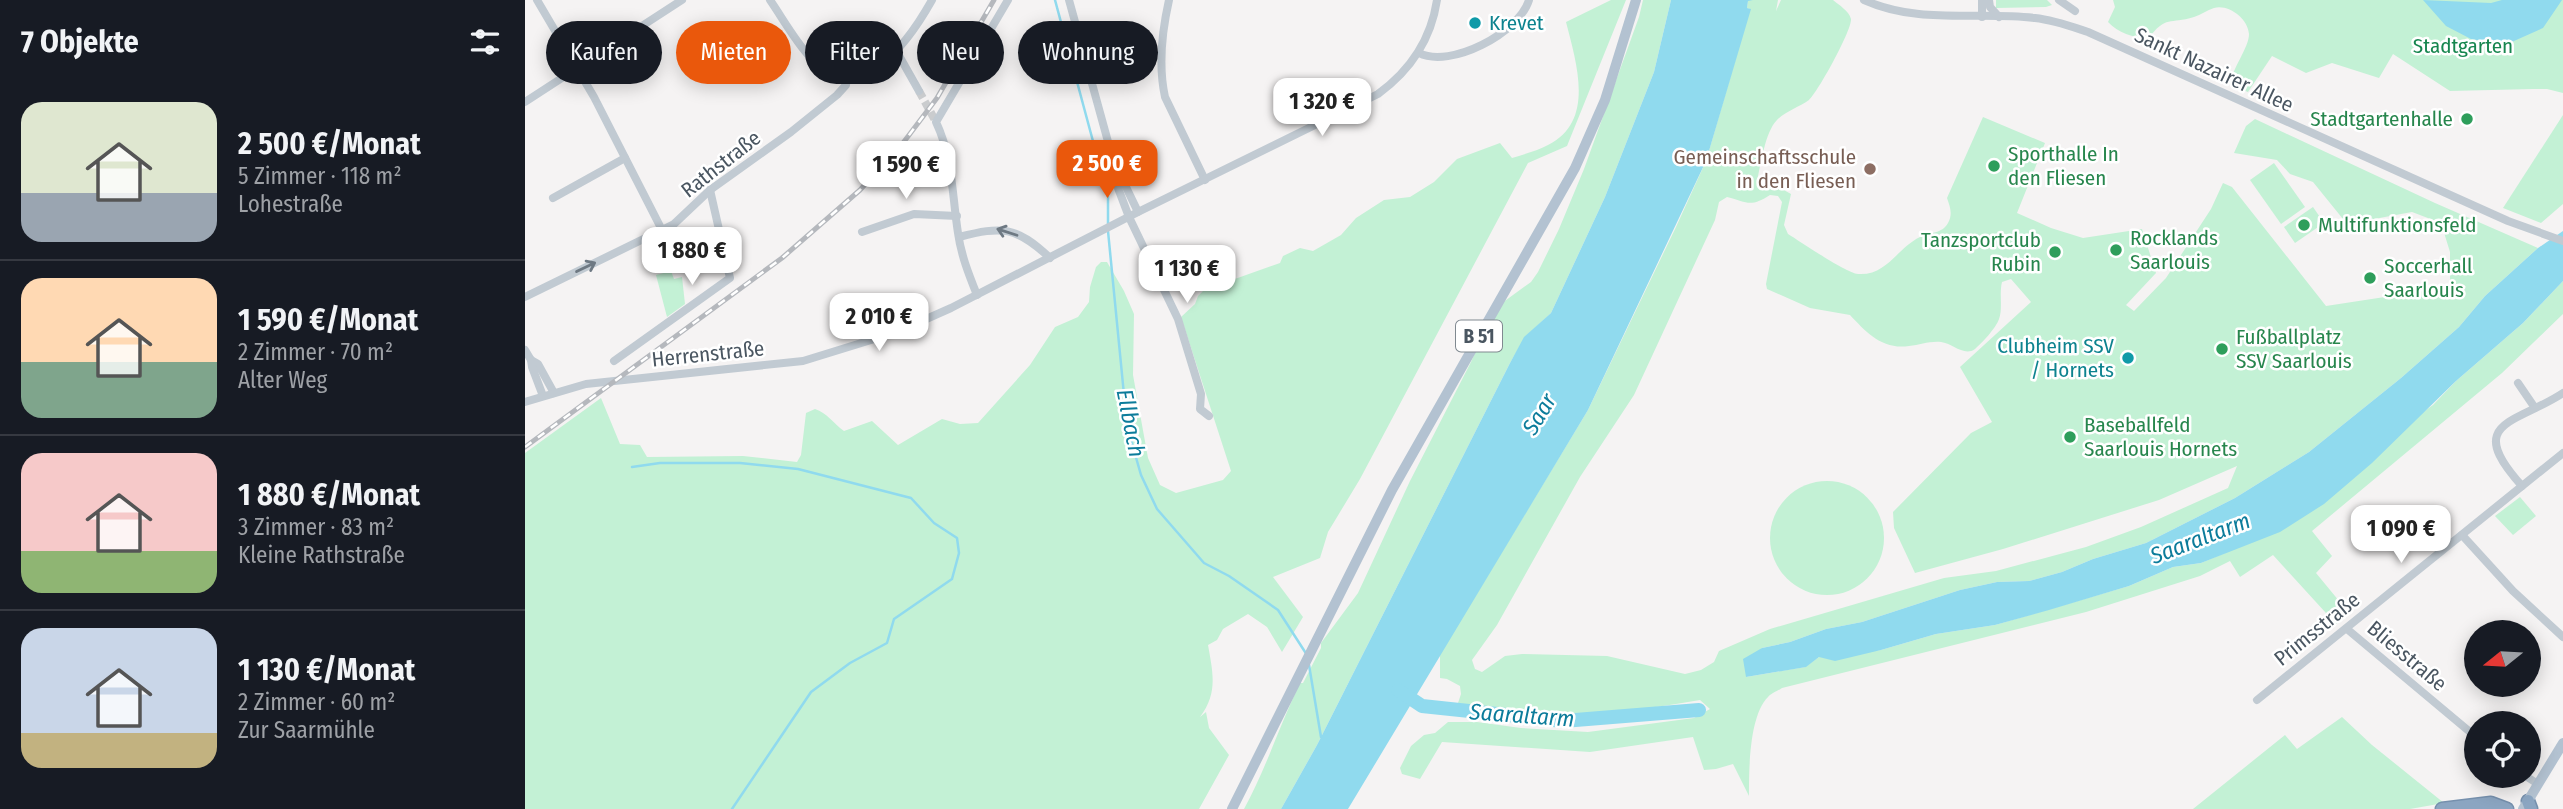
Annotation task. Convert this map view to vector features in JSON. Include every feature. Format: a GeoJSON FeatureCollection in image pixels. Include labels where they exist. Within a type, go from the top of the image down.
{"type":"FeatureCollection","features":[{"type":"Feature","properties":{"kind":"highway"},"geometry":{"type":"LineString","coordinates":[[2442,809],[2491,803],[2507,809]]}},
{"type":"Feature","properties":{"kind":"main road","name":"B 51"},"geometry":{"type":"LineString","coordinates":[[1232,809],[1398,480],[1575,168],[1605,100],[1636,0]]}},
{"type":"Feature","properties":{"kind":"main road"},"geometry":{"type":"LineString","coordinates":[[2541,779],[2563,743]]}},
{"type":"Feature","properties":{"kind":"main road"},"geometry":{"type":"LineString","coordinates":[[2527,806],[2536,788]]}},
{"type":"Feature","properties":{"kind":"street"},"geometry":{"type":"LineString","coordinates":[[537,0],[550,21]]}},
{"type":"Feature","properties":{"kind":"street"},"geometry":{"type":"LineString","coordinates":[[649,21],[682,0]]}},
{"type":"Feature","properties":{"kind":"street"},"geometry":{"type":"LineString","coordinates":[[770,0],[805,51]]}},
{"type":"Feature","properties":{"kind":"street"},"geometry":{"type":"LineString","coordinates":[[903,45],[932,0]]}},
{"type":"Feature","properties":{"kind":"street"},"geometry":{"type":"LineString","coordinates":[[977,295],[964,260],[949,161],[936,122],[1009,0]]}},
{"type":"Feature","properties":{"kind":"street"},"geometry":{"type":"LineString","coordinates":[[1069,0],[1118,178],[1118,188],[1178,319],[1201,394],[1200,410],[1209,416]]}},
{"type":"Feature","properties":{"kind":"street"},"geometry":{"type":"LineString","coordinates":[[1169,0],[1161,65],[1162,84],[1165,97],[1205,180]]}},
{"type":"Feature","properties":{"kind":"street","name":"Herrenstraße"},"geometry":{"type":"LineString","coordinates":[[525,402],[586,384],[792,363],[897,332],[977,295],[1378,94],[1395,81],[1419,54],[1432,23],[1437,0]]}},
{"type":"Feature","properties":{"kind":"street"},"geometry":{"type":"LineString","coordinates":[[1419,54],[1432,59],[1444,58],[1495,37],[1520,18],[1529,0]]}},
{"type":"Feature","properties":{"kind":"street","name":"Sankt Nazairer Allee"},"geometry":{"type":"LineString","coordinates":[[1864,0],[1897,12],[1925,16],[2036,18],[2059,22],[2088,32],[2519,226],[2563,242]]}},
{"type":"Feature","properties":{"kind":"street"},"geometry":{"type":"LineString","coordinates":[[1982,0],[1985,17]]}},
{"type":"Feature","properties":{"kind":"street"},"geometry":{"type":"LineString","coordinates":[[1985,17],[1988,0]]}},
{"type":"Feature","properties":{"kind":"street"},"geometry":{"type":"LineString","coordinates":[[1988,0],[1990,7],[1999,17]]}},
{"type":"Feature","properties":{"kind":"street"},"geometry":{"type":"LineString","coordinates":[[2059,0],[2074,11]]}},
{"type":"Feature","properties":{"kind":"street"},"geometry":{"type":"LineString","coordinates":[[903,63],[919,91]]}},
{"type":"Feature","properties":{"kind":"street"},"geometry":{"type":"LineString","coordinates":[[525,102],[552,84]]}},
{"type":"Feature","properties":{"kind":"street"},"geometry":{"type":"LineString","coordinates":[[586,84],[662,230]]}},
{"type":"Feature","properties":{"kind":"street","name":"Rathstraße"},"geometry":{"type":"LineString","coordinates":[[525,297],[662,230],[683,216],[710,190],[791,132],[837,95],[846,84]]}},
{"type":"Feature","properties":{"kind":"street"},"geometry":{"type":"LineString","coordinates":[[553,198],[625,158]]}},
{"type":"Feature","properties":{"kind":"street"},"geometry":{"type":"LineString","coordinates":[[1118,178],[1126,187],[1138,212]]}},
{"type":"Feature","properties":{"kind":"street"},"geometry":{"type":"LineString","coordinates":[[614,362],[730,278],[710,190]]}},
{"type":"Feature","properties":{"kind":"street"},"geometry":{"type":"LineString","coordinates":[[862,232],[914,214],[957,216]]}},
{"type":"Feature","properties":{"kind":"street"},"geometry":{"type":"LineString","coordinates":[[959,237],[986,230],[1005,229],[1050,258]]}},
{"type":"Feature","properties":{"kind":"street"},"geometry":{"type":"LineString","coordinates":[[525,350],[543,396]]}},
{"type":"Feature","properties":{"kind":"street"},"geometry":{"type":"LineString","coordinates":[[531,360],[538,364],[554,393]]}},
{"type":"Feature","properties":{"kind":"street"},"geometry":{"type":"LineString","coordinates":[[2518,383],[2535,408]]}},
{"type":"Feature","properties":{"kind":"street"},"geometry":{"type":"LineString","coordinates":[[2522,486],[2500,459],[2496,439],[2503,424],[2563,393]]}},
{"type":"Feature","properties":{"kind":"street","name":"Primsstraße"},"geometry":{"type":"LineString","coordinates":[[2257,701],[2563,453]]}},
{"type":"Feature","properties":{"kind":"street"},"geometry":{"type":"LineString","coordinates":[[2462,535],[2513,592],[2563,637]]}},
{"type":"Feature","properties":{"kind":"street","name":"Bliesstraße"},"geometry":{"type":"LineString","coordinates":[[2347,629],[2464,727]]}},
{"type":"Feature","properties":{"kind":"green space"},"geometry":{"type":"Polygon","coordinates":[[[1611,0],[1626,0],[1567,146],[1528,163],[1360,479],[1328,532],[1320,558],[1273,577],[1303,617],[1282,652],[1267,627],[1248,614],[1223,629],[1217,640],[1208,645],[1212,691],[1200,717],[1206,712],[1209,728],[1229,755],[1199,809],[525,809],[525,453],[601,398],[620,444],[640,445],[647,457],[743,456],[797,462],[801,455],[806,413],[815,409],[844,431],[872,421],[898,445],[942,419],[960,424],[978,423],[1030,365],[1055,327],[1078,317],[1089,302],[1096,267],[1101,262],[1107,262],[1134,314],[1133,375],[1148,458],[1160,485],[1176,493],[1223,480],[1231,471],[1181,317],[1195,304],[1204,290],[1280,263],[1283,256],[1300,248],[1313,251],[1341,235],[1356,218],[1384,200],[1410,197],[1434,182],[1457,159],[1500,143],[1512,158],[1544,147],[1563,134],[1572,121],[1579,90],[1566,22],[1611,0]]]}},
{"type":"Feature","properties":{"kind":"green space"},"geometry":{"type":"Polygon","coordinates":[[[1643,0],[1671,0],[1654,72],[1605,197],[1551,313],[1525,337],[1510,363],[1317,745],[1281,809],[1244,809],[1300,683],[1303,683],[1321,643],[1358,593],[1489,321],[1502,303],[1531,282],[1538,272],[1584,169],[1643,0]]]}},
{"type":"Feature","properties":{"kind":"green space"},"geometry":{"type":"Polygon","coordinates":[[[1748,0],[1778,0],[1776,11],[1781,0],[1833,0],[1850,16],[1850,25],[1841,47],[1813,95],[1781,117],[1769,132],[1757,181],[1791,194],[1784,225],[1788,234],[1834,263],[1858,274],[1877,271],[1912,242],[1945,227],[1951,214],[1947,198],[1983,117],[2045,143],[2017,213],[2083,238],[2142,229],[2156,273],[2126,305],[2134,311],[2166,278],[2211,209],[2223,183],[2232,187],[2326,306],[2450,287],[2450,252],[2441,223],[2412,212],[2347,224],[2313,182],[2290,174],[2277,160],[2234,153],[2246,126],[2255,119],[2538,248],[2485,296],[2459,327],[2401,378],[2309,452],[2235,498],[2146,543],[2093,559],[2062,572],[2029,581],[1997,582],[1960,590],[1862,622],[1826,629],[1790,642],[1762,648],[1746,677],[1805,667],[1819,657],[1881,650],[1936,634],[1995,625],[2129,586],[2173,567],[2201,563],[2225,553],[2433,405],[2456,381],[2523,323],[2563,281],[2563,314],[2502,373],[2312,531],[2332,556],[2316,573],[2349,613],[2336,624],[2273,555],[2240,577],[2230,561],[2200,576],[2086,612],[1782,688],[1768,697],[1757,717],[1751,744],[1749,796],[1733,764],[1704,770],[1693,737],[1590,752],[1442,742],[1420,779],[1402,774],[1400,768],[1411,746],[1424,735],[1435,733],[1448,722],[1588,732],[1694,718],[1710,709],[1700,700],[1636,710],[1582,713],[1458,703],[1460,686],[1440,678],[1440,654],[1588,410],[1676,227],[1706,161],[1750,9],[1747,8],[1748,0]],[[1770,195],[1758,202],[1749,203],[1727,197],[1719,202],[1715,220],[1634,395],[1580,477],[1497,625],[1472,660],[1475,669],[1482,672],[1505,656],[1522,654],[1607,656],[1685,674],[1701,670],[1714,662],[1719,651],[1770,629],[1944,578],[1996,571],[2086,547],[2141,527],[2228,488],[2237,466],[2159,500],[2003,549],[1915,573],[1894,528],[1893,512],[1971,433],[1992,422],[1960,367],[2031,302],[2011,279],[2002,282],[2001,310],[1997,323],[1971,351],[1962,351],[1941,342],[1899,347],[1883,342],[1850,315],[1810,308],[1767,289],[1782,202],[1778,196],[1770,195]]]}},
{"type":"Feature","properties":{"kind":"green space"},"geometry":{"type":"Polygon","coordinates":[[[1996,0],[2047,0],[2052,5],[1996,8],[1996,0]]]}},
{"type":"Feature","properties":{"kind":"green space","name":"Stadtgarten"},"geometry":{"type":"Polygon","coordinates":[[[2113,0],[2563,0],[2563,93],[2547,89],[2450,91],[2393,54],[2379,78],[2332,63],[2306,73],[2272,56],[2248,92],[2230,85],[2249,34],[2245,23],[2237,14],[2226,8],[2214,8],[2194,17],[2164,23],[2148,39],[2126,34],[2108,22],[2115,7],[2113,0]]]}},
{"type":"Feature","properties":{"kind":"green space"},"geometry":{"type":"Polygon","coordinates":[[[2563,115],[2563,204],[2541,223],[2503,208],[2563,115]]]}},
{"type":"Feature","properties":{"kind":"green space"},"geometry":{"type":"Polygon","coordinates":[[[2274,163],[2305,207],[2281,224],[2250,180],[2274,163]]]}},
{"type":"Feature","properties":{"kind":"green space","name":"Multifunktionsfeld"},"geometry":{"type":"Polygon","coordinates":[[[2313,207],[2324,223],[2295,243],[2284,227],[2313,207]]]}},
{"type":"Feature","properties":{"kind":"green space"},"geometry":{"type":"Polygon","coordinates":[[[671,271],[674,279],[682,277],[685,304],[667,317],[656,275],[671,271]]]}},
{"type":"Feature","properties":{"kind":"green space"},"geometry":{"type":"Polygon","coordinates":[[[1827,481],[1849,485],[1867,498],[1880,516],[1884,538],[1880,560],[1867,578],[1849,591],[1827,595],[1805,591],[1787,578],[1774,560],[1770,538],[1774,516],[1787,498],[1805,485],[1827,481]]]}},
{"type":"Feature","properties":{"kind":"green space"},"geometry":{"type":"Polygon","coordinates":[[[2520,497],[2536,516],[2513,535],[2495,516],[2520,497]]]}},
{"type":"Feature","properties":{"kind":"green space"},"geometry":{"type":"Polygon","coordinates":[[[2342,717],[2444,803],[2410,809],[2193,809],[2285,735],[2297,749],[2342,717]]]}},
{"type":"Feature","properties":{"kind":"water","name":"Saar"},"geometry":{"type":"Polygon","coordinates":[[[1671,0],[1753,0],[1748,1],[1747,8],[1751,9],[1706,161],[1588,410],[1348,809],[1281,809],[1317,745],[1524,337],[1551,313],[1605,197],[1654,72],[1671,0]]]}},
{"type":"Feature","properties":{"kind":"water"},"geometry":{"type":"Polygon","coordinates":[[[2423,0],[2491,3],[2502,0],[2562,0],[2543,28],[2505,45],[2471,39],[2446,26],[2423,0]]]}},
{"type":"Feature","properties":{"kind":"water","name":"Saaraltarm"},"geometry":{"type":"Polygon","coordinates":[[[2563,231],[2563,281],[2523,323],[2456,381],[2372,463],[2324,504],[2280,532],[2201,563],[2173,567],[2129,586],[1995,625],[1936,634],[1835,661],[1819,657],[1806,667],[1746,677],[1743,659],[1762,648],[1790,642],[1826,629],[1862,622],[1960,590],[1997,582],[2029,581],[2062,572],[2093,559],[2146,543],[2235,498],[2309,452],[2401,378],[2459,327],[2485,296],[2538,248],[2563,231]]]}},
{"type":"Feature","properties":{"kind":"waterway","name":"Ellbach"},"geometry":{"type":"LineString","coordinates":[[1055,0],[1108,197],[1108,224]]}},
{"type":"Feature","properties":{"kind":"waterway","name":"Ellbach"},"geometry":{"type":"LineString","coordinates":[[1108,231],[1125,405],[1141,475],[1157,509],[1204,563],[1229,576],[1278,610],[1307,655]]}},
{"type":"Feature","properties":{"kind":"waterway"},"geometry":{"type":"LineString","coordinates":[[632,467],[660,463],[740,463],[798,469],[911,498],[934,523],[957,538],[959,553],[952,579],[894,619],[887,643],[850,663],[811,692],[732,809]]}},
{"type":"Feature","properties":{"kind":"waterway","name":"Ellbach"},"geometry":{"type":"LineString","coordinates":[[1309,665],[1321,737]]}},
{"type":"Feature","properties":{"kind":"waterway","name":"Saaraltarm"},"geometry":{"type":"LineString","coordinates":[[1398,690],[1422,706],[1563,721],[1699,710]]}},
{"type":"Feature","properties":{"kind":"tunnel"},"geometry":{"type":"LineString","coordinates":[[919,91],[936,122]]}},
{"type":"Feature","properties":{"kind":"railway"},"geometry":{"type":"LineString","coordinates":[[525,447],[782,258],[860,190],[903,143],[937,98],[994,0]]}},
{"type":"Feature","properties":{"kind":"place","name":"Krevet"},"geometry":{"type":"Point","coordinates":[1475,23]}},
{"type":"Feature","properties":{"kind":"place","name":"Stadtgartenhalle"},"geometry":{"type":"Point","coordinates":[2467,119]}},
{"type":"Feature","properties":{"kind":"place","name":"Sporthalle In den Fliesen"},"geometry":{"type":"Point","coordinates":[1994,166]}},
{"type":"Feature","properties":{"kind":"place","name":"Gemeinschaftsschule in den Fliesen"},"geometry":{"type":"Point","coordinates":[1870,169]}},
{"type":"Feature","properties":{"kind":"place","name":"Multifunktionsfeld"},"geometry":{"type":"Point","coordinates":[2304,225]}},
{"type":"Feature","properties":{"kind":"place","name":"Rocklands Saarlouis"},"geometry":{"type":"Point","coordinates":[2116,250]}},
{"type":"Feature","properties":{"kind":"place","name":"Tanzsportclub Rubin"},"geometry":{"type":"Point","coordinates":[2055,252]}},
{"type":"Feature","properties":{"kind":"place","name":"Soccerhall Saarlouis"},"geometry":{"type":"Point","coordinates":[2370,278]}},
{"type":"Feature","properties":{"kind":"place","name":"Fußballplatz SSV Saarlouis"},"geometry":{"type":"Point","coordinates":[2222,349]}},
{"type":"Feature","properties":{"kind":"place","name":"Clubheim SSV / Hornets"},"geometry":{"type":"Point","coordinates":[2128,358]}},
{"type":"Feature","properties":{"kind":"place","name":"Baseballfeld Saarlouis Hornets"},"geometry":{"type":"Point","coordinates":[2070,437]}}]}
